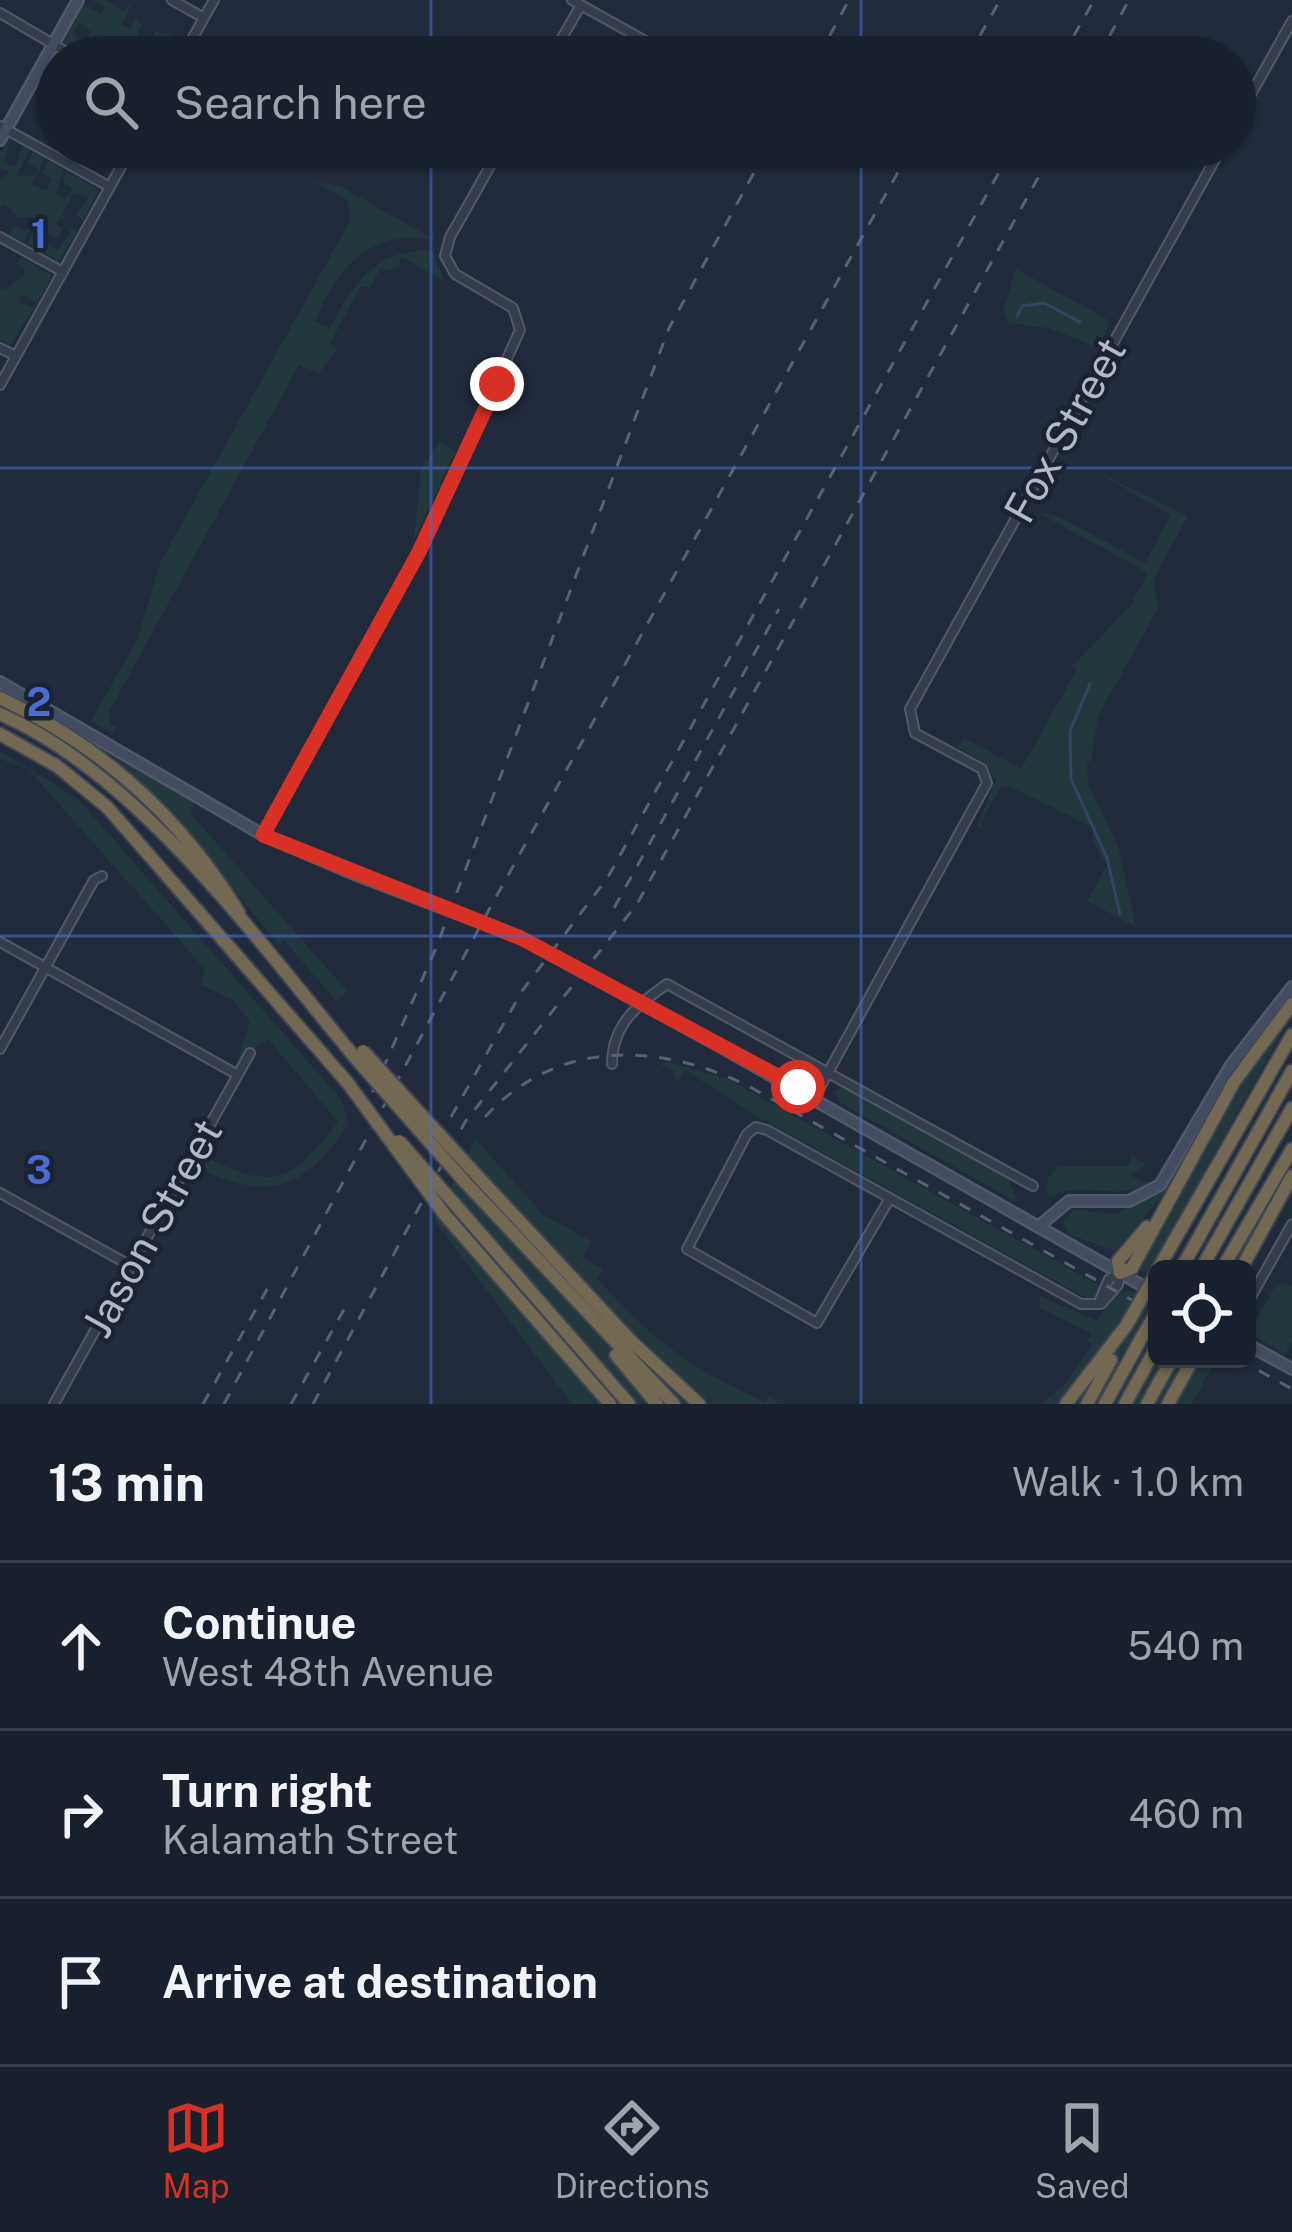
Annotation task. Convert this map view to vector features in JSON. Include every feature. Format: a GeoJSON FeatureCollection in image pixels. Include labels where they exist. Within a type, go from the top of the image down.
{"type":"FeatureCollection","features":[{"type":"Feature","properties":{"kind":"highway"},"geometry":{"type":"LineString","coordinates":[[0,698],[72,736],[124,774],[218,883],[255,940]]}},
{"type":"Feature","properties":{"kind":"highway"},"geometry":{"type":"LineString","coordinates":[[0,714],[68,749],[122,792],[468,1175],[699,1404]]}},
{"type":"Feature","properties":{"kind":"highway"},"geometry":{"type":"LineString","coordinates":[[0,737],[46,759],[84,787],[143,845],[629,1404]]}},
{"type":"Feature","properties":{"kind":"highway"},"geometry":{"type":"LineString","coordinates":[[1120,1273],[1118,1261],[1170,1198],[1234,1082],[1292,1004]]}},
{"type":"Feature","properties":{"kind":"highway"},"geometry":{"type":"LineString","coordinates":[[1164,1260],[1292,1035]]}},
{"type":"Feature","properties":{"kind":"highway"},"geometry":{"type":"LineString","coordinates":[[1186,1260],[1292,1071]]}},
{"type":"Feature","properties":{"kind":"highway"},"geometry":{"type":"LineString","coordinates":[[347,1082],[445,1215],[608,1403]]}},
{"type":"Feature","properties":{"kind":"highway"},"geometry":{"type":"LineString","coordinates":[[1206,1260],[1292,1108]]}},
{"type":"Feature","properties":{"kind":"highway"},"geometry":{"type":"LineString","coordinates":[[1227,1260],[1292,1149]]}},
{"type":"Feature","properties":{"kind":"highway"},"geometry":{"type":"LineString","coordinates":[[468,1175],[657,1404]]}},
{"type":"Feature","properties":{"kind":"highway"},"geometry":{"type":"LineString","coordinates":[[1246,1260],[1292,1176]]}},
{"type":"Feature","properties":{"kind":"highway"},"geometry":{"type":"LineString","coordinates":[[522,1244],[674,1404]]}},
{"type":"Feature","properties":{"kind":"highway"},"geometry":{"type":"LineString","coordinates":[[1087,1404],[1148,1287]]}},
{"type":"Feature","properties":{"kind":"highway"},"geometry":{"type":"LineString","coordinates":[[1066,1404],[1126,1326]]}},
{"type":"Feature","properties":{"kind":"highway"},"geometry":{"type":"LineString","coordinates":[[1105,1404],[1148,1326]]}},
{"type":"Feature","properties":{"kind":"highway"},"geometry":{"type":"LineString","coordinates":[[1125,1404],[1148,1362]]}},
{"type":"Feature","properties":{"kind":"highway"},"geometry":{"type":"LineString","coordinates":[[1147,1404],[1167,1368]]}},
{"type":"Feature","properties":{"kind":"highway"},"geometry":{"type":"LineString","coordinates":[[1168,1404],[1188,1368]]}},
{"type":"Feature","properties":{"kind":"street"},"geometry":{"type":"LineString","coordinates":[[58,36],[78,0]]}},
{"type":"Feature","properties":{"kind":"street"},"geometry":{"type":"LineString","coordinates":[[172,0],[204,18]]}},
{"type":"Feature","properties":{"kind":"street"},"geometry":{"type":"LineString","coordinates":[[194,36],[214,0]]}},
{"type":"Feature","properties":{"kind":"street"},"geometry":{"type":"LineString","coordinates":[[561,36],[576,2],[637,36]]}},
{"type":"Feature","properties":{"kind":"street"},"geometry":{"type":"LineString","coordinates":[[0,13],[38,36]]}},
{"type":"Feature","properties":{"kind":"street"},"geometry":{"type":"LineString","coordinates":[[1256,85],[1292,21]]}},
{"type":"Feature","properties":{"kind":"street"},"geometry":{"type":"LineString","coordinates":[[36,74],[2,132],[36,149]]}},
{"type":"Feature","properties":{"kind":"street"},"geometry":{"type":"LineString","coordinates":[[73,168],[110,187]]}},
{"type":"Feature","properties":{"kind":"street"},"geometry":{"type":"LineString","coordinates":[[0,385],[120,168]]}},
{"type":"Feature","properties":{"kind":"street"},"geometry":{"type":"LineString","coordinates":[[263,835],[422,546],[517,337],[520,320],[509,304],[448,266],[450,237],[489,168]]}},
{"type":"Feature","properties":{"kind":"street","name":"Fox Street"},"geometry":{"type":"LineString","coordinates":[[828,1073],[986,786],[986,776],[915,733],[909,714],[1210,168]]}},
{"type":"Feature","properties":{"kind":"street"},"geometry":{"type":"LineString","coordinates":[[0,237],[63,272]]}},
{"type":"Feature","properties":{"kind":"street"},"geometry":{"type":"LineString","coordinates":[[0,348],[16,356]]}},
{"type":"Feature","properties":{"kind":"street"},"geometry":{"type":"LineString","coordinates":[[0,682],[263,835],[521,938],[1148,1289]]}},
{"type":"Feature","properties":{"kind":"street"},"geometry":{"type":"LineString","coordinates":[[0,1049],[102,876]]}},
{"type":"Feature","properties":{"kind":"street"},"geometry":{"type":"LineString","coordinates":[[0,942],[238,1075]]}},
{"type":"Feature","properties":{"kind":"street"},"geometry":{"type":"LineString","coordinates":[[612,1064],[615,1039],[634,1006],[667,984],[1033,1186]]}},
{"type":"Feature","properties":{"kind":"street"},"geometry":{"type":"LineString","coordinates":[[1037,1227],[1069,1201],[1129,1201],[1160,1185],[1231,1065],[1292,987]]}},
{"type":"Feature","properties":{"kind":"street","name":"Jason Street"},"geometry":{"type":"LineString","coordinates":[[54,1404],[250,1053]]}},
{"type":"Feature","properties":{"kind":"street"},"geometry":{"type":"LineString","coordinates":[[786,1084],[808,1087],[828,1073]]}},
{"type":"Feature","properties":{"kind":"street"},"geometry":{"type":"LineString","coordinates":[[813,1100],[828,1073]]}},
{"type":"Feature","properties":{"kind":"street"},"geometry":{"type":"LineString","coordinates":[[890,1198],[817,1323],[693,1257],[687,1249],[746,1134],[755,1127],[890,1198],[1092,1306],[1109,1297],[1120,1273]]}},
{"type":"Feature","properties":{"kind":"street"},"geometry":{"type":"LineString","coordinates":[[0,1193],[131,1266]]}},
{"type":"Feature","properties":{"kind":"street"},"geometry":{"type":"LineString","coordinates":[[1256,1288],[1292,1224]]}},
{"type":"Feature","properties":{"kind":"street"},"geometry":{"type":"LineString","coordinates":[[1256,1349],[1292,1370]]}},
{"type":"Feature","properties":{"kind":"green space"},"geometry":{"type":"Polygon","coordinates":[[[92,0],[106,0],[123,12],[134,0],[121,25],[130,30],[136,19],[142,26],[139,36],[89,36],[91,32],[80,22],[73,33],[77,36],[67,36],[83,5],[101,14],[105,7],[92,0]]]}},
{"type":"Feature","properties":{"kind":"green space"},"geometry":{"type":"Polygon","coordinates":[[[11,140],[3,163],[16,166],[22,146],[30,150],[16,175],[34,177],[40,168],[31,185],[47,190],[52,179],[42,173],[44,168],[64,169],[56,194],[64,198],[73,189],[62,180],[67,171],[99,190],[83,220],[76,215],[88,197],[74,192],[62,214],[68,221],[60,217],[56,225],[63,229],[57,239],[49,235],[46,242],[58,250],[72,228],[78,230],[59,261],[27,244],[32,234],[44,241],[49,229],[39,223],[32,225],[24,242],[9,234],[14,225],[26,232],[34,217],[18,217],[5,204],[0,208],[0,180],[9,172],[0,168],[0,153],[11,140]]]}},
{"type":"Feature","properties":{"kind":"green space"},"geometry":{"type":"Polygon","coordinates":[[[317,183],[340,186],[437,241],[394,240],[361,255],[334,284],[315,321],[330,328],[369,271],[397,255],[433,251],[444,281],[401,257],[399,266],[388,271],[381,267],[370,287],[361,286],[330,343],[338,349],[319,373],[299,365],[109,712],[111,726],[117,726],[112,733],[91,721],[137,640],[161,561],[351,219],[347,200],[317,183]]]}},
{"type":"Feature","properties":{"kind":"green space"},"geometry":{"type":"Polygon","coordinates":[[[21,257],[52,276],[37,303],[23,294],[19,302],[34,308],[11,345],[0,340],[0,287],[6,290],[26,272],[17,264],[21,257]]]}},
{"type":"Feature","properties":{"kind":"green space"},"geometry":{"type":"Polygon","coordinates":[[[1016,269],[1110,321],[1099,348],[1049,328],[1008,323],[1003,311],[1016,269]]]}},
{"type":"Feature","properties":{"kind":"green space"},"geometry":{"type":"Polygon","coordinates":[[[439,441],[455,452],[414,540],[421,469],[439,441]]]}},
{"type":"Feature","properties":{"kind":"green space"},"geometry":{"type":"Polygon","coordinates":[[[1090,468],[1188,516],[1153,580],[1159,607],[1098,716],[1091,761],[1087,762],[1088,785],[1118,846],[1136,927],[1087,901],[1107,865],[1094,844],[1092,827],[1009,786],[1000,788],[981,822],[984,830],[977,826],[996,780],[987,764],[957,747],[964,738],[1021,769],[1077,669],[1072,666],[1130,606],[1148,573],[1039,513],[1056,515],[1145,563],[1170,515],[1090,468]]]}},
{"type":"Feature","properties":{"kind":"green space"},"geometry":{"type":"Polygon","coordinates":[[[0,751],[78,799],[341,1099],[349,1124],[301,1176],[266,1187],[223,1179],[197,1168],[204,1156],[247,1174],[279,1175],[307,1158],[338,1122],[268,1039],[237,1061],[250,1021],[232,999],[201,985],[205,969],[28,769],[0,759],[0,751]]]}},
{"type":"Feature","properties":{"kind":"green space"},"geometry":{"type":"Polygon","coordinates":[[[108,752],[195,801],[190,813],[347,991],[336,1001],[284,940],[278,944],[172,814],[108,752]]]}},
{"type":"Feature","properties":{"kind":"green space"},"geometry":{"type":"Polygon","coordinates":[[[1292,1014],[1156,1260],[1148,1260],[1148,1274],[1136,1268],[1249,1069],[1292,1014]]]}},
{"type":"Feature","properties":{"kind":"green space"},"geometry":{"type":"Polygon","coordinates":[[[660,1064],[726,1078],[1102,1287],[1096,1297],[1086,1298],[751,1113],[685,1070],[644,1142],[677,1083],[673,1071],[660,1064]]]}},
{"type":"Feature","properties":{"kind":"green space"},"geometry":{"type":"Polygon","coordinates":[[[842,1087],[1008,1178],[1017,1202],[841,1103],[834,1092],[842,1087]]]}},
{"type":"Feature","properties":{"kind":"green space"},"geometry":{"type":"Polygon","coordinates":[[[476,1139],[542,1214],[591,1241],[582,1257],[603,1269],[597,1278],[655,1336],[714,1376],[765,1402],[770,1395],[779,1404],[572,1404],[434,1220],[476,1139]]]}},
{"type":"Feature","properties":{"kind":"green space"},"geometry":{"type":"Polygon","coordinates":[[[1132,1156],[1146,1165],[1129,1175],[1148,1183],[1136,1189],[1047,1194],[1048,1178],[1058,1166],[1128,1166],[1132,1156]]]}},
{"type":"Feature","properties":{"kind":"green space"},"geometry":{"type":"Polygon","coordinates":[[[1169,1188],[1115,1251],[1071,1235],[1063,1222],[1075,1210],[1115,1214],[1169,1188]]]}},
{"type":"Feature","properties":{"kind":"green space"},"geometry":{"type":"Polygon","coordinates":[[[1277,1283],[1292,1286],[1292,1341],[1285,1354],[1256,1337],[1257,1319],[1277,1283]]]}},
{"type":"Feature","properties":{"kind":"green space"},"geometry":{"type":"Polygon","coordinates":[[[1130,1290],[1148,1299],[1148,1368],[1211,1368],[1192,1404],[1041,1404],[1063,1386],[1093,1344],[1088,1341],[1091,1333],[1039,1307],[1040,1296],[1097,1321],[1116,1294],[1130,1290]]]}},
{"type":"Feature","properties":{"kind":"waterway"},"geometry":{"type":"LineString","coordinates":[[1017,316],[1022,306],[1044,303],[1080,322]]}},
{"type":"Feature","properties":{"kind":"waterway"},"geometry":{"type":"LineString","coordinates":[[1090,684],[1070,731],[1071,779],[1107,858],[1120,914]]}},
{"type":"Feature","properties":{"kind":"railway"},"geometry":{"type":"LineString","coordinates":[[829,36],[849,0]]}},
{"type":"Feature","properties":{"kind":"railway"},"geometry":{"type":"LineString","coordinates":[[980,36],[1000,0]]}},
{"type":"Feature","properties":{"kind":"railway"},"geometry":{"type":"LineString","coordinates":[[1074,36],[1094,0]]}},
{"type":"Feature","properties":{"kind":"railway"},"geometry":{"type":"LineString","coordinates":[[1109,36],[1129,0]]}},
{"type":"Feature","properties":{"kind":"railway"},"geometry":{"type":"LineString","coordinates":[[363,1114],[436,948],[669,328],[757,168]]}},
{"type":"Feature","properties":{"kind":"railway"},"geometry":{"type":"LineString","coordinates":[[224,1404],[491,906],[900,168]]}},
{"type":"Feature","properties":{"kind":"railway"},"geometry":{"type":"LineString","coordinates":[[451,1117],[522,991],[608,877],[1001,168]]}},
{"type":"Feature","properties":{"kind":"railway"},"geometry":{"type":"LineString","coordinates":[[313,1404],[465,1122],[637,904],[1043,168]]}},
{"type":"Feature","properties":{"kind":"railway"},"geometry":{"type":"LineString","coordinates":[[614,908],[779,609]]}},
{"type":"Feature","properties":{"kind":"railway"},"geometry":{"type":"LineString","coordinates":[[485,1117],[513,1091],[577,1061],[646,1056],[716,1072],[1148,1309]]}},
{"type":"Feature","properties":{"kind":"railway"},"geometry":{"type":"LineString","coordinates":[[203,1404],[271,1282]]}},
{"type":"Feature","properties":{"kind":"railway"},"geometry":{"type":"LineString","coordinates":[[291,1404],[346,1306]]}},
{"type":"Feature","properties":{"kind":"railway"},"geometry":{"type":"LineString","coordinates":[[1254,1368],[1292,1389]]}},
{"type":"Feature","properties":{"kind":"route"},"geometry":{"type":"LineString","coordinates":[[497,384],[419,552],[263,835],[543,948],[798,1087]]}}]}
